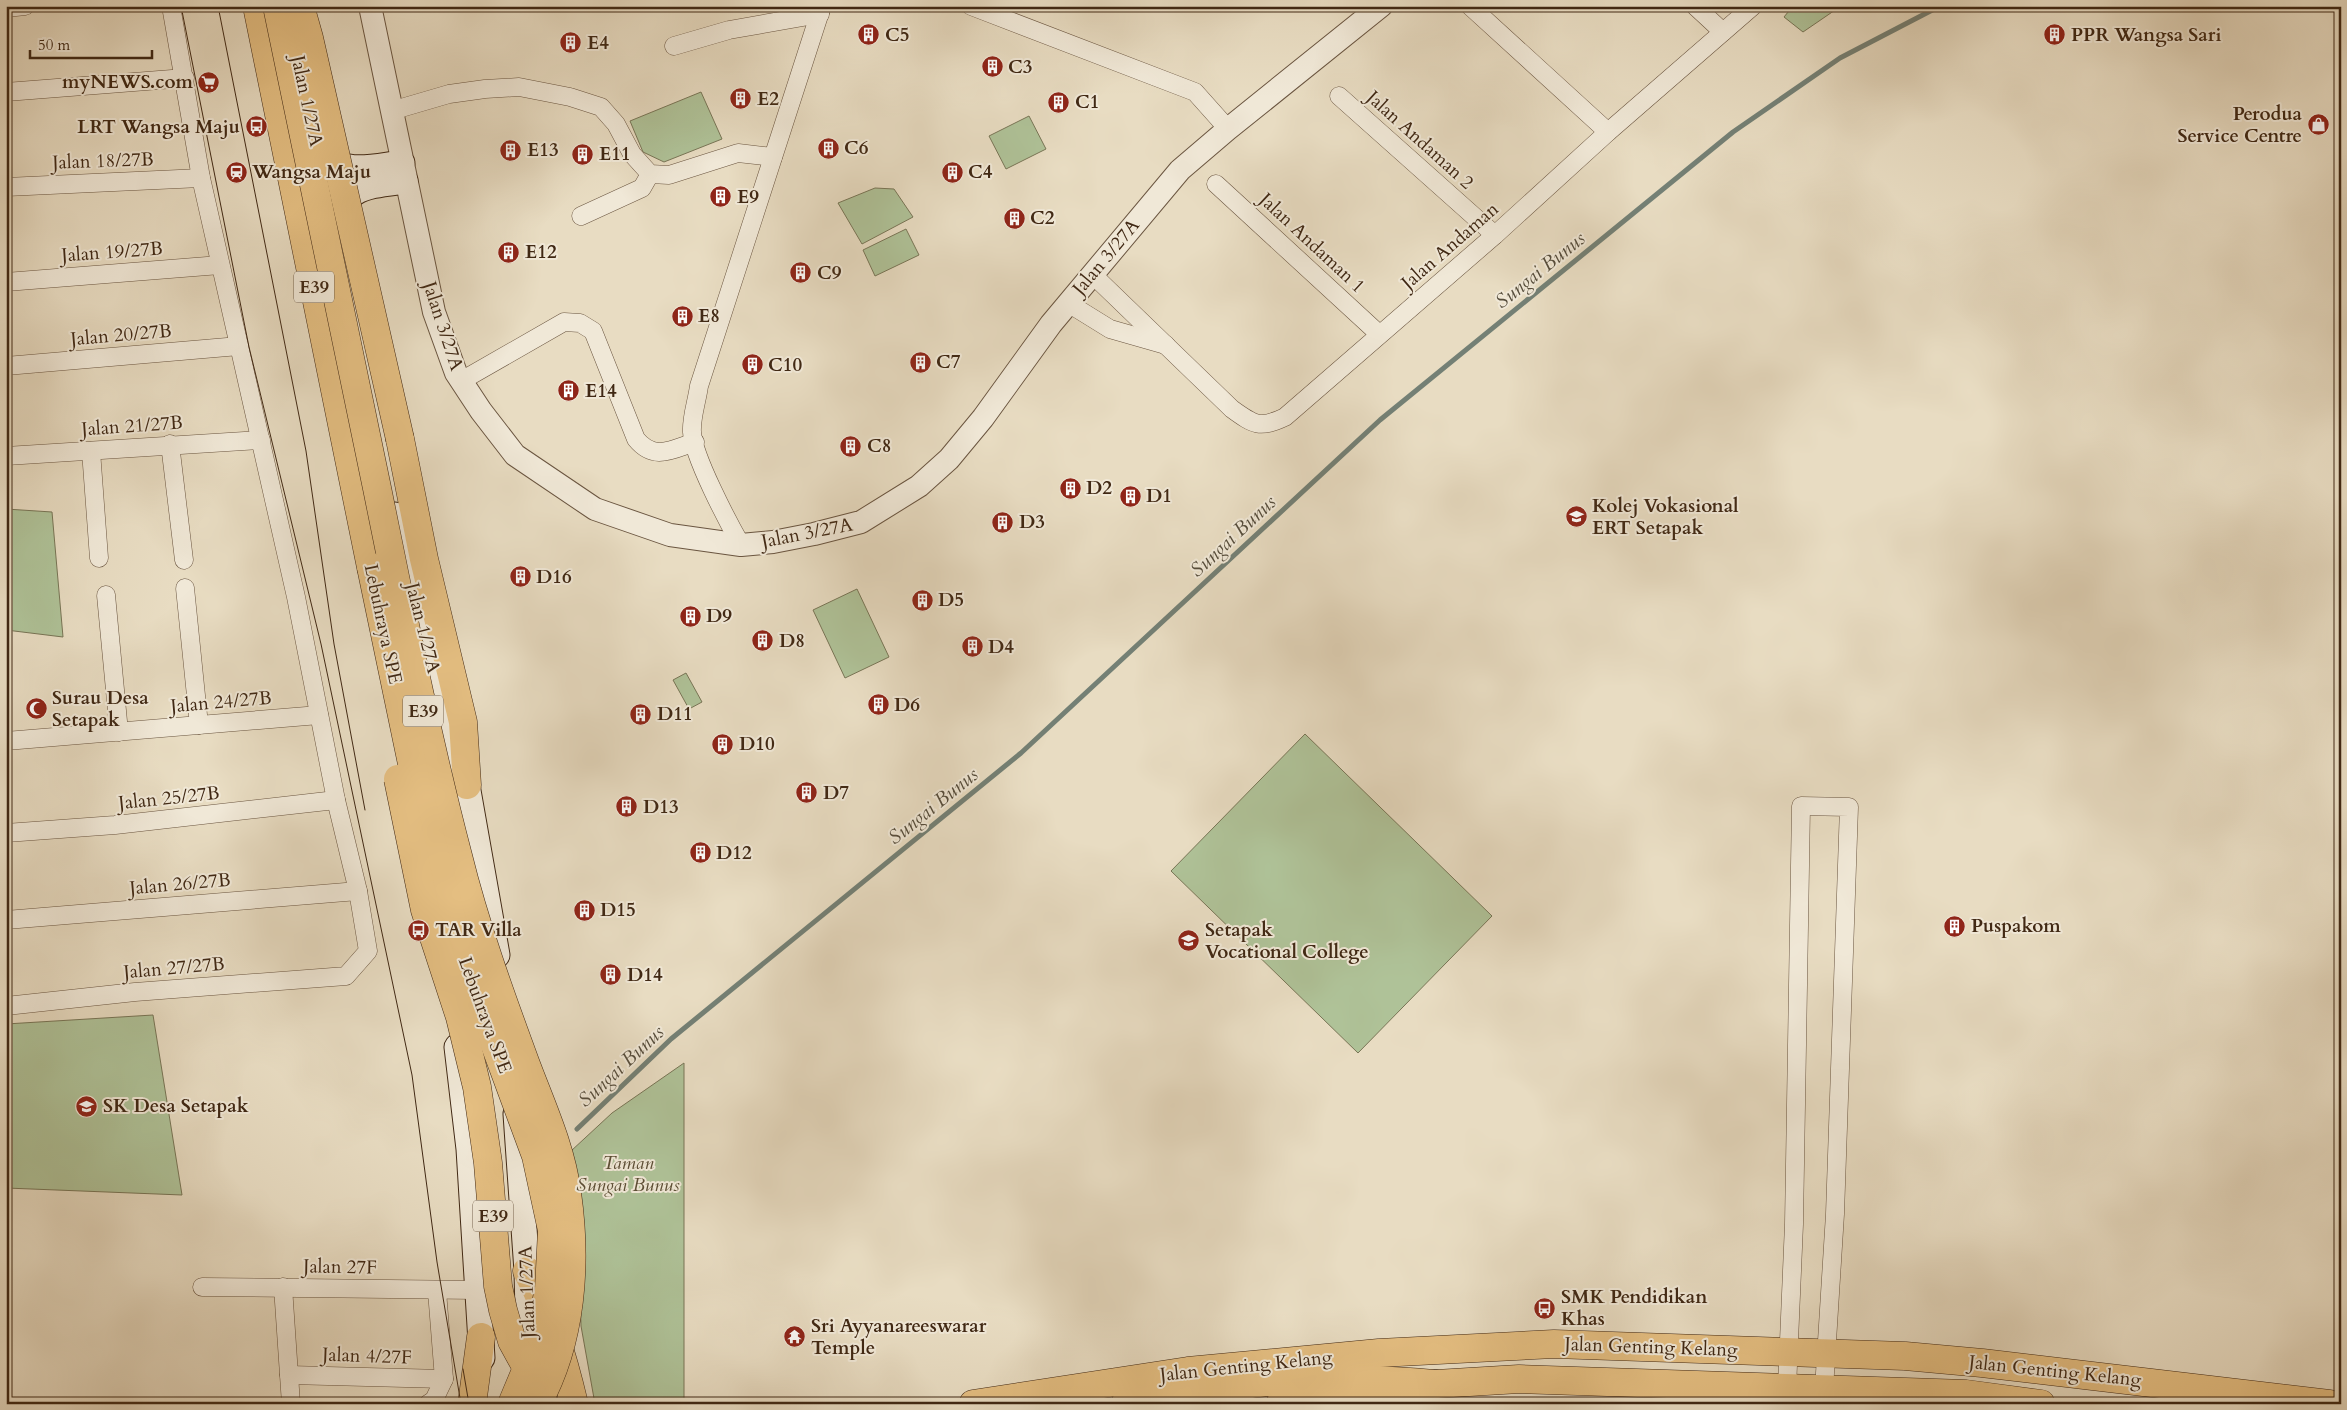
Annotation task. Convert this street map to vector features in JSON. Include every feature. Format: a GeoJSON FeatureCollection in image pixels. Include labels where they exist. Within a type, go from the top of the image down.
{"type":"FeatureCollection","features":[{"type":"Feature","properties":{"kind":"main road"},"geometry":{"type":"LineString","coordinates":[[244,6],[304,302],[401,742],[453,1012],[469,1148],[485,1404]]}},
{"type":"Feature","properties":{"kind":"main road","name":"Lebuhraya SPE"},"geometry":{"type":"LineString","coordinates":[[257,6],[415,778],[453,924],[478,999],[536,1156],[552,1230],[549,1289],[538,1342],[512,1404]]}},
{"type":"Feature","properties":{"kind":"main road","name":"Lebuhraya SPE"},"geometry":{"type":"LineString","coordinates":[[277,6],[422,705],[458,858],[479,928],[525,1062],[557,1147],[567,1193],[572,1274],[562,1338],[545,1389],[537,1404]]}},
{"type":"Feature","properties":{"kind":"main road","name":"Jalan 1/27A"},"geometry":{"type":"LineString","coordinates":[[287,6],[336,233],[378,449],[446,714],[467,785],[500,978],[515,1102],[528,1271],[531,1404]]}},
{"type":"Feature","properties":{"kind":"main road"},"geometry":{"type":"LineString","coordinates":[[300,6],[309,38],[400,439],[424,559],[463,722],[467,785]]}},
{"type":"Feature","properties":{"kind":"main road"},"geometry":{"type":"LineString","coordinates":[[316,144],[333,164],[344,168],[404,172]]}},
{"type":"Feature","properties":{"kind":"main road"},"geometry":{"type":"LineString","coordinates":[[336,233],[339,211],[345,200],[360,188],[370,186],[404,172]]}},
{"type":"Feature","properties":{"kind":"main road","name":"E39"},"geometry":{"type":"LineString","coordinates":[[371,567],[385,703],[415,864],[425,910],[460,1017],[477,1087],[488,1163],[498,1286],[503,1310],[512,1341],[537,1387],[553,1404]]}},
{"type":"Feature","properties":{"kind":"main road"},"geometry":{"type":"LineString","coordinates":[[528,1271],[541,1297],[562,1353],[574,1404]]}},
{"type":"Feature","properties":{"kind":"main road"},"geometry":{"type":"LineString","coordinates":[[472,1404],[481,1337]]}},
{"type":"Feature","properties":{"kind":"main road","name":"Jalan Genting Kelang"},"geometry":{"type":"LineString","coordinates":[[973,1404],[1004,1401],[1188,1371],[1379,1354],[1554,1344],[1904,1356],[1982,1363],[2329,1404]]}},
{"type":"Feature","properties":{"kind":"main road"},"geometry":{"type":"LineString","coordinates":[[1125,1404],[1247,1385],[1312,1379],[1362,1378],[1436,1384]]}},
{"type":"Feature","properties":{"kind":"main road","name":"Jalan Genting Kelang"},"geometry":{"type":"LineString","coordinates":[[1280,1404],[1436,1384],[1519,1379],[1966,1394],[2041,1404]]}},
{"type":"Feature","properties":{"kind":"street"},"geometry":{"type":"LineString","coordinates":[[6,8],[25,6]]}},
{"type":"Feature","properties":{"kind":"street"},"geometry":{"type":"LineString","coordinates":[[171,6],[201,178],[261,440],[336,800],[358,891]]}},
{"type":"Feature","properties":{"kind":"street","name":"Jalan 3/27A"},"geometry":{"type":"LineString","coordinates":[[370,6],[434,312],[449,356],[461,381],[515,455],[595,510],[670,535],[741,544],[772,542],[861,522],[919,486],[949,459],[983,418],[1017,369],[1068,303],[1180,170],[1381,6]]}},
{"type":"Feature","properties":{"kind":"street"},"geometry":{"type":"LineString","coordinates":[[971,6],[1195,92],[1228,129]]}},
{"type":"Feature","properties":{"kind":"street"},"geometry":{"type":"LineString","coordinates":[[1470,6],[1608,132]]}},
{"type":"Feature","properties":{"kind":"street"},"geometry":{"type":"LineString","coordinates":[[1695,6],[1723,32]]}},
{"type":"Feature","properties":{"kind":"street","name":"Jalan Andaman"},"geometry":{"type":"LineString","coordinates":[[1092,274],[1232,409],[1250,422],[1270,424],[1285,417],[1495,235],[1608,132],[1753,6]]}},
{"type":"Feature","properties":{"kind":"street"},"geometry":{"type":"LineString","coordinates":[[674,46],[729,30],[821,10]]}},
{"type":"Feature","properties":{"kind":"street"},"geometry":{"type":"LineString","coordinates":[[741,544],[726,520],[694,442],[692,432],[699,386],[821,10]]}},
{"type":"Feature","properties":{"kind":"street"},"geometry":{"type":"LineString","coordinates":[[6,92],[184,78]]}},
{"type":"Feature","properties":{"kind":"street"},"geometry":{"type":"LineString","coordinates":[[391,111],[449,94],[519,87],[570,97],[602,107],[616,124],[632,154],[650,174],[669,174],[738,153],[773,156]]}},
{"type":"Feature","properties":{"kind":"street","name":"Jalan Andaman 2"},"geometry":{"type":"LineString","coordinates":[[1339,96],[1495,235]]}},
{"type":"Feature","properties":{"kind":"street"},"geometry":{"type":"LineString","coordinates":[[581,216],[642,188],[650,174]]}},
{"type":"Feature","properties":{"kind":"street","name":"Jalan 18/27B"},"geometry":{"type":"LineString","coordinates":[[6,187],[201,178]]}},
{"type":"Feature","properties":{"kind":"street","name":"Jalan Andaman 1"},"geometry":{"type":"LineString","coordinates":[[1216,184],[1379,334]]}},
{"type":"Feature","properties":{"kind":"street","name":"Jalan 19/27B"},"geometry":{"type":"LineString","coordinates":[[6,282],[220,265]]}},
{"type":"Feature","properties":{"kind":"street","name":"Jalan Andaman"},"geometry":{"type":"LineString","coordinates":[[1068,303],[1110,329],[1168,346]]}},
{"type":"Feature","properties":{"kind":"street"},"geometry":{"type":"LineString","coordinates":[[461,381],[564,322],[580,323],[593,331],[636,440],[645,450],[660,453],[694,442]]}},
{"type":"Feature","properties":{"kind":"street","name":"Jalan 20/27B"},"geometry":{"type":"LineString","coordinates":[[6,366],[239,346]]}},
{"type":"Feature","properties":{"kind":"street","name":"Jalan 21/27B"},"geometry":{"type":"LineString","coordinates":[[6,456],[170,444],[261,440]]}},
{"type":"Feature","properties":{"kind":"street"},"geometry":{"type":"LineString","coordinates":[[170,444],[184,560]]}},
{"type":"Feature","properties":{"kind":"street"},"geometry":{"type":"LineString","coordinates":[[91,451],[99,558]]}},
{"type":"Feature","properties":{"kind":"street"},"geometry":{"type":"LineString","coordinates":[[185,588],[199,725]]}},
{"type":"Feature","properties":{"kind":"street"},"geometry":{"type":"LineString","coordinates":[[106,595],[119,732]]}},
{"type":"Feature","properties":{"kind":"street","name":"Jalan 24/27B"},"geometry":{"type":"LineString","coordinates":[[6,741],[319,715]]}},
{"type":"Feature","properties":{"kind":"street","name":"Jalan 25/27B"},"geometry":{"type":"LineString","coordinates":[[6,834],[115,825],[336,800]]}},
{"type":"Feature","properties":{"kind":"street"},"geometry":{"type":"LineString","coordinates":[[1787,1388],[1794,1224],[1801,806],[1849,807],[1835,1214],[1824,1389]]}},
{"type":"Feature","properties":{"kind":"street","name":"Jalan 26/27B"},"geometry":{"type":"LineString","coordinates":[[6,920],[358,891]]}},
{"type":"Feature","properties":{"kind":"street","name":"Jalan 27/27B"},"geometry":{"type":"LineString","coordinates":[[6,1006],[135,992],[346,976],[368,951],[358,891]]}},
{"type":"Feature","properties":{"kind":"street","name":"Jalan 27F"},"geometry":{"type":"LineString","coordinates":[[202,1286],[478,1290]]}},
{"type":"Feature","properties":{"kind":"street"},"geometry":{"type":"LineString","coordinates":[[283,1287],[291,1404]]}},
{"type":"Feature","properties":{"kind":"street"},"geometry":{"type":"LineString","coordinates":[[428,1404],[434,1400],[444,1379],[437,1290]]}},
{"type":"Feature","properties":{"kind":"street","name":"Jalan 4/27F"},"geometry":{"type":"LineString","coordinates":[[289,1375],[444,1379]]}},
{"type":"Feature","properties":{"kind":"green space"},"geometry":{"type":"Polygon","coordinates":[[[1793,6],[1841,6],[1803,32],[1784,17],[1793,6]]]}},
{"type":"Feature","properties":{"kind":"green space"},"geometry":{"type":"Polygon","coordinates":[[[701,92],[722,139],[664,162],[643,152],[630,121],[701,92]]]}},
{"type":"Feature","properties":{"kind":"green space"},"geometry":{"type":"Polygon","coordinates":[[[1029,116],[1046,149],[1006,169],[989,136],[1029,116]]]}},
{"type":"Feature","properties":{"kind":"green space"},"geometry":{"type":"Polygon","coordinates":[[[875,188],[894,189],[913,217],[862,244],[838,203],[875,188]]]}},
{"type":"Feature","properties":{"kind":"green space"},"geometry":{"type":"Polygon","coordinates":[[[906,229],[919,255],[875,276],[863,250],[906,229]]]}},
{"type":"Feature","properties":{"kind":"green space"},"geometry":{"type":"Polygon","coordinates":[[[6,509],[52,512],[63,637],[6,630],[6,509]]]}},
{"type":"Feature","properties":{"kind":"green space"},"geometry":{"type":"Polygon","coordinates":[[[857,589],[889,657],[845,678],[813,610],[857,589]]]}},
{"type":"Feature","properties":{"kind":"green space"},"geometry":{"type":"Polygon","coordinates":[[[686,673],[702,702],[689,709],[673,680],[686,673]]]}},
{"type":"Feature","properties":{"kind":"green space"},"geometry":{"type":"Polygon","coordinates":[[[1305,734],[1492,916],[1358,1053],[1171,871],[1305,734]]]}},
{"type":"Feature","properties":{"kind":"green space","name":"SK Desa Setapak"},"geometry":{"type":"Polygon","coordinates":[[[153,1015],[182,1195],[6,1188],[6,1024],[153,1015]]]}},
{"type":"Feature","properties":{"kind":"green space","name":"Taman Sungai Bunus"},"geometry":{"type":"Polygon","coordinates":[[[684,1063],[684,1404],[595,1404],[581,1326],[578,1233],[571,1151],[612,1113],[684,1063]]]}},
{"type":"Feature","properties":{"kind":"waterway","name":"Sungai Bunus"},"geometry":{"type":"LineString","coordinates":[[577,1129],[671,1039],[1021,753],[1380,420],[1733,132],[1840,58],[1940,6]]}},
{"type":"Feature","properties":{"kind":"tram line"},"geometry":{"type":"LineString","coordinates":[[181,6],[249,347],[321,644],[412,1075],[437,1262],[461,1404]]}},
{"type":"Feature","properties":{"kind":"tram line"},"geometry":{"type":"LineString","coordinates":[[218,6],[306,451],[334,644],[365,810]]}},
{"type":"Feature","properties":{"kind":"tram line"},"geometry":{"type":"LineString","coordinates":[[463,1369],[469,1404]]}},
{"type":"Feature","properties":{"kind":"place","name":"C5"},"geometry":{"type":"Point","coordinates":[869,35]}},
{"type":"Feature","properties":{"kind":"place","name":"PPR Wangsa Sari"},"geometry":{"type":"Point","coordinates":[2055,35]}},
{"type":"Feature","properties":{"kind":"place","name":"E4"},"geometry":{"type":"Point","coordinates":[571,43]}},
{"type":"Feature","properties":{"kind":"place","name":"C3"},"geometry":{"type":"Point","coordinates":[992,67]}},
{"type":"Feature","properties":{"kind":"place","name":"myNEWS.com"},"geometry":{"type":"Point","coordinates":[209,82]}},
{"type":"Feature","properties":{"kind":"place","name":"E2"},"geometry":{"type":"Point","coordinates":[741,99]}},
{"type":"Feature","properties":{"kind":"place","name":"C1"},"geometry":{"type":"Point","coordinates":[1059,102]}},
{"type":"Feature","properties":{"kind":"place","name":"Perodua Service Centre"},"geometry":{"type":"Point","coordinates":[2318,125]}},
{"type":"Feature","properties":{"kind":"place","name":"LRT Wangsa Maju"},"geometry":{"type":"Point","coordinates":[256,127]}},
{"type":"Feature","properties":{"kind":"place","name":"C6"},"geometry":{"type":"Point","coordinates":[828,148]}},
{"type":"Feature","properties":{"kind":"place","name":"E13"},"geometry":{"type":"Point","coordinates":[511,150]}},
{"type":"Feature","properties":{"kind":"place","name":"E11"},"geometry":{"type":"Point","coordinates":[583,154]}},
{"type":"Feature","properties":{"kind":"place","name":"Wangsa Maju"},"geometry":{"type":"Point","coordinates":[236,172]}},
{"type":"Feature","properties":{"kind":"place","name":"C4"},"geometry":{"type":"Point","coordinates":[952,172]}},
{"type":"Feature","properties":{"kind":"place","name":"E9"},"geometry":{"type":"Point","coordinates":[721,197]}},
{"type":"Feature","properties":{"kind":"place","name":"C2"},"geometry":{"type":"Point","coordinates":[1014,218]}},
{"type":"Feature","properties":{"kind":"place","name":"E12"},"geometry":{"type":"Point","coordinates":[509,252]}},
{"type":"Feature","properties":{"kind":"place","name":"C9"},"geometry":{"type":"Point","coordinates":[801,273]}},
{"type":"Feature","properties":{"kind":"place","name":"E8"},"geometry":{"type":"Point","coordinates":[682,316]}},
{"type":"Feature","properties":{"kind":"place","name":"C7"},"geometry":{"type":"Point","coordinates":[920,362]}},
{"type":"Feature","properties":{"kind":"place","name":"C10"},"geometry":{"type":"Point","coordinates":[752,365]}},
{"type":"Feature","properties":{"kind":"place","name":"E14"},"geometry":{"type":"Point","coordinates":[569,391]}},
{"type":"Feature","properties":{"kind":"place","name":"C8"},"geometry":{"type":"Point","coordinates":[851,446]}},
{"type":"Feature","properties":{"kind":"place","name":"D2"},"geometry":{"type":"Point","coordinates":[1070,488]}},
{"type":"Feature","properties":{"kind":"place","name":"D1"},"geometry":{"type":"Point","coordinates":[1130,496]}},
{"type":"Feature","properties":{"kind":"place","name":"Kolej Vokasional ERT Setapak"},"geometry":{"type":"Point","coordinates":[1576,517]}},
{"type":"Feature","properties":{"kind":"place","name":"D3"},"geometry":{"type":"Point","coordinates":[1003,522]}},
{"type":"Feature","properties":{"kind":"place","name":"D16"},"geometry":{"type":"Point","coordinates":[520,577]}},
{"type":"Feature","properties":{"kind":"place","name":"D5"},"geometry":{"type":"Point","coordinates":[922,600]}},
{"type":"Feature","properties":{"kind":"place","name":"D9"},"geometry":{"type":"Point","coordinates":[690,616]}},
{"type":"Feature","properties":{"kind":"place","name":"D8"},"geometry":{"type":"Point","coordinates":[763,641]}},
{"type":"Feature","properties":{"kind":"place","name":"D4"},"geometry":{"type":"Point","coordinates":[972,647]}},
{"type":"Feature","properties":{"kind":"place","name":"D6"},"geometry":{"type":"Point","coordinates":[878,705]}},
{"type":"Feature","properties":{"kind":"place","name":"Surau Desa Setapak"},"geometry":{"type":"Point","coordinates":[36,709]}},
{"type":"Feature","properties":{"kind":"place","name":"D11"},"geometry":{"type":"Point","coordinates":[641,714]}},
{"type":"Feature","properties":{"kind":"place","name":"D10"},"geometry":{"type":"Point","coordinates":[723,744]}},
{"type":"Feature","properties":{"kind":"place","name":"D7"},"geometry":{"type":"Point","coordinates":[807,793]}},
{"type":"Feature","properties":{"kind":"place","name":"D13"},"geometry":{"type":"Point","coordinates":[627,807]}},
{"type":"Feature","properties":{"kind":"place","name":"D12"},"geometry":{"type":"Point","coordinates":[700,853]}},
{"type":"Feature","properties":{"kind":"place","name":"D15"},"geometry":{"type":"Point","coordinates":[584,910]}},
{"type":"Feature","properties":{"kind":"place","name":"Puspakom"},"geometry":{"type":"Point","coordinates":[1955,926]}},
{"type":"Feature","properties":{"kind":"place","name":"TAR Villa"},"geometry":{"type":"Point","coordinates":[419,930]}},
{"type":"Feature","properties":{"kind":"place","name":"Setapak Vocational College"},"geometry":{"type":"Point","coordinates":[1189,941]}},
{"type":"Feature","properties":{"kind":"place","name":"D14"},"geometry":{"type":"Point","coordinates":[611,975]}},
{"type":"Feature","properties":{"kind":"place","name":"SK Desa Setapak"},"geometry":{"type":"Point","coordinates":[87,1106]}},
{"type":"Feature","properties":{"kind":"place","name":"SMK Pendidikan Khas"},"geometry":{"type":"Point","coordinates":[1545,1308]}},
{"type":"Feature","properties":{"kind":"place","name":"Sri Ayyanareeswarar Temple"},"geometry":{"type":"Point","coordinates":[795,1337]}}]}
